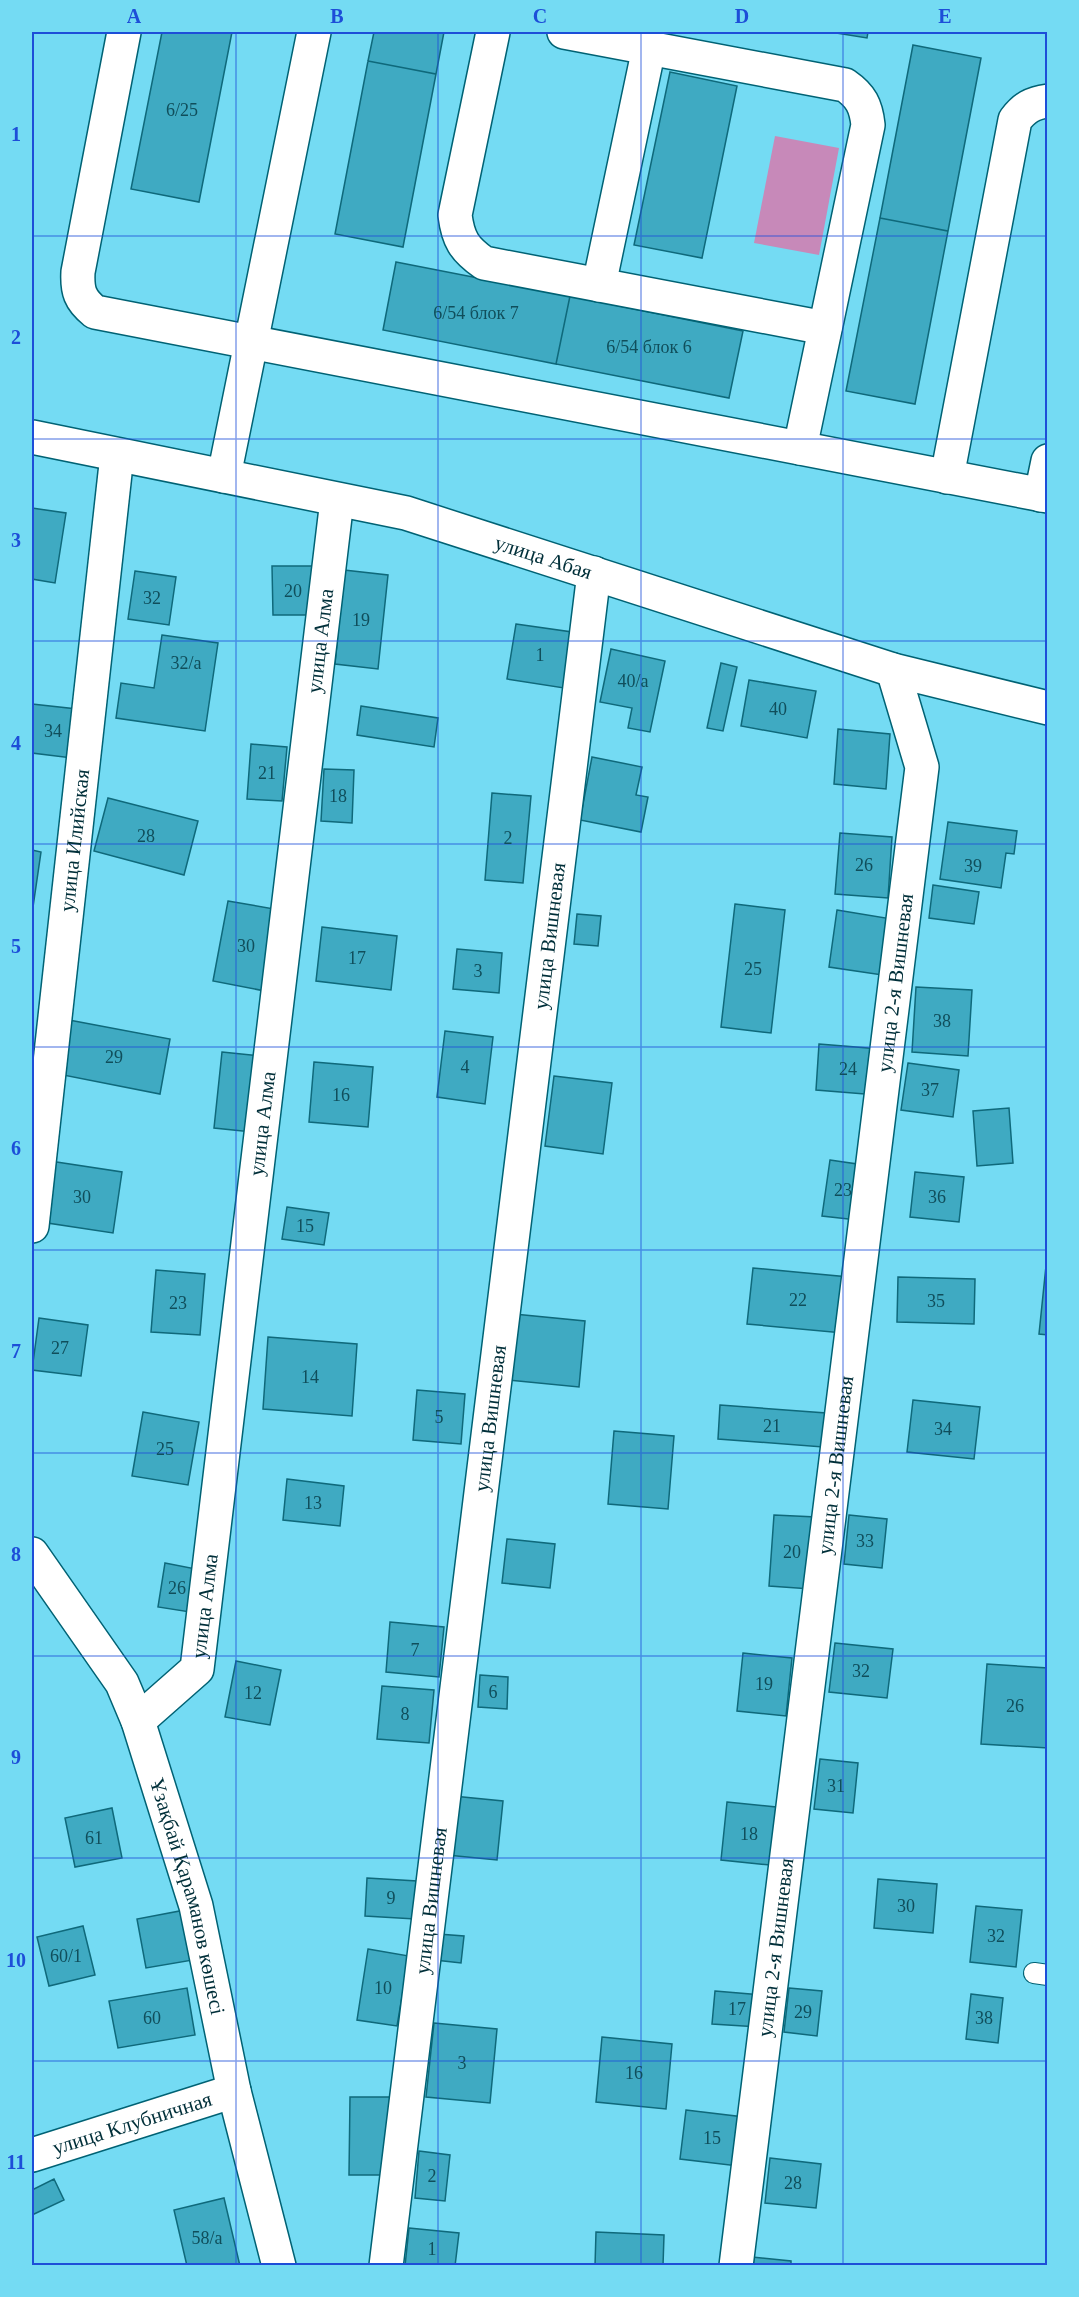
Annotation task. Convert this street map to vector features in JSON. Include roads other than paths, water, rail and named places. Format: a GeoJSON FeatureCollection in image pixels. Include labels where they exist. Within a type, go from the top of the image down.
{"type":"FeatureCollection","features":[{"type":"Feature","properties":{"kind":"street"},"geometry":{"type":"LineString","coordinates":[[124,32],[80,261],[77,290],[84,303],[95,312],[1044,496],[1047,461]]}},
{"type":"Feature","properties":{"kind":"street"},"geometry":{"type":"LineString","coordinates":[[224,476],[314,32]]}},
{"type":"Feature","properties":{"kind":"street"},"geometry":{"type":"LineString","coordinates":[[493,32],[455,215],[458,236],[466,250],[484,263],[825,328]]}},
{"type":"Feature","properties":{"kind":"street"},"geometry":{"type":"LineString","coordinates":[[564,32],[845,85],[858,93],[866,107],[868,125],[800,448]]}},
{"type":"Feature","properties":{"kind":"street"},"geometry":{"type":"LineString","coordinates":[[599,285],[650,48]]}},
{"type":"Feature","properties":{"kind":"street"},"geometry":{"type":"LineString","coordinates":[[947,477],[1015,120],[1022,110],[1036,103],[1047,101]]}},
{"type":"Feature","properties":{"kind":"street","name":"улица Абая"},"geometry":{"type":"LineString","coordinates":[[32,437],[406,513],[893,670],[1047,708]]}},
{"type":"Feature","properties":{"kind":"street","name":"улица Илийская"},"geometry":{"type":"LineString","coordinates":[[32,1226],[117,454]]}},
{"type":"Feature","properties":{"kind":"street","name":"улица Алма"},"geometry":{"type":"LineString","coordinates":[[138,1721],[197,1669],[338,500]]}},
{"type":"Feature","properties":{"kind":"street","name":"улица Вишневая"},"geometry":{"type":"LineString","coordinates":[[386,2265],[594,573]]}},
{"type":"Feature","properties":{"kind":"street","name":"улица 2-я Вишневая"},"geometry":{"type":"LineString","coordinates":[[736,2265],[922,766],[893,670]]}},
{"type":"Feature","properties":{"kind":"street","name":"Ұзақбай Қараманов көшесі"},"geometry":{"type":"LineString","coordinates":[[32,1554],[122,1683],[138,1721],[196,1906],[234,2091],[279,2265]]}},
{"type":"Feature","properties":{"kind":"street","name":"улица Клубничная"},"geometry":{"type":"LineString","coordinates":[[32,2155],[234,2091]]}}]}
